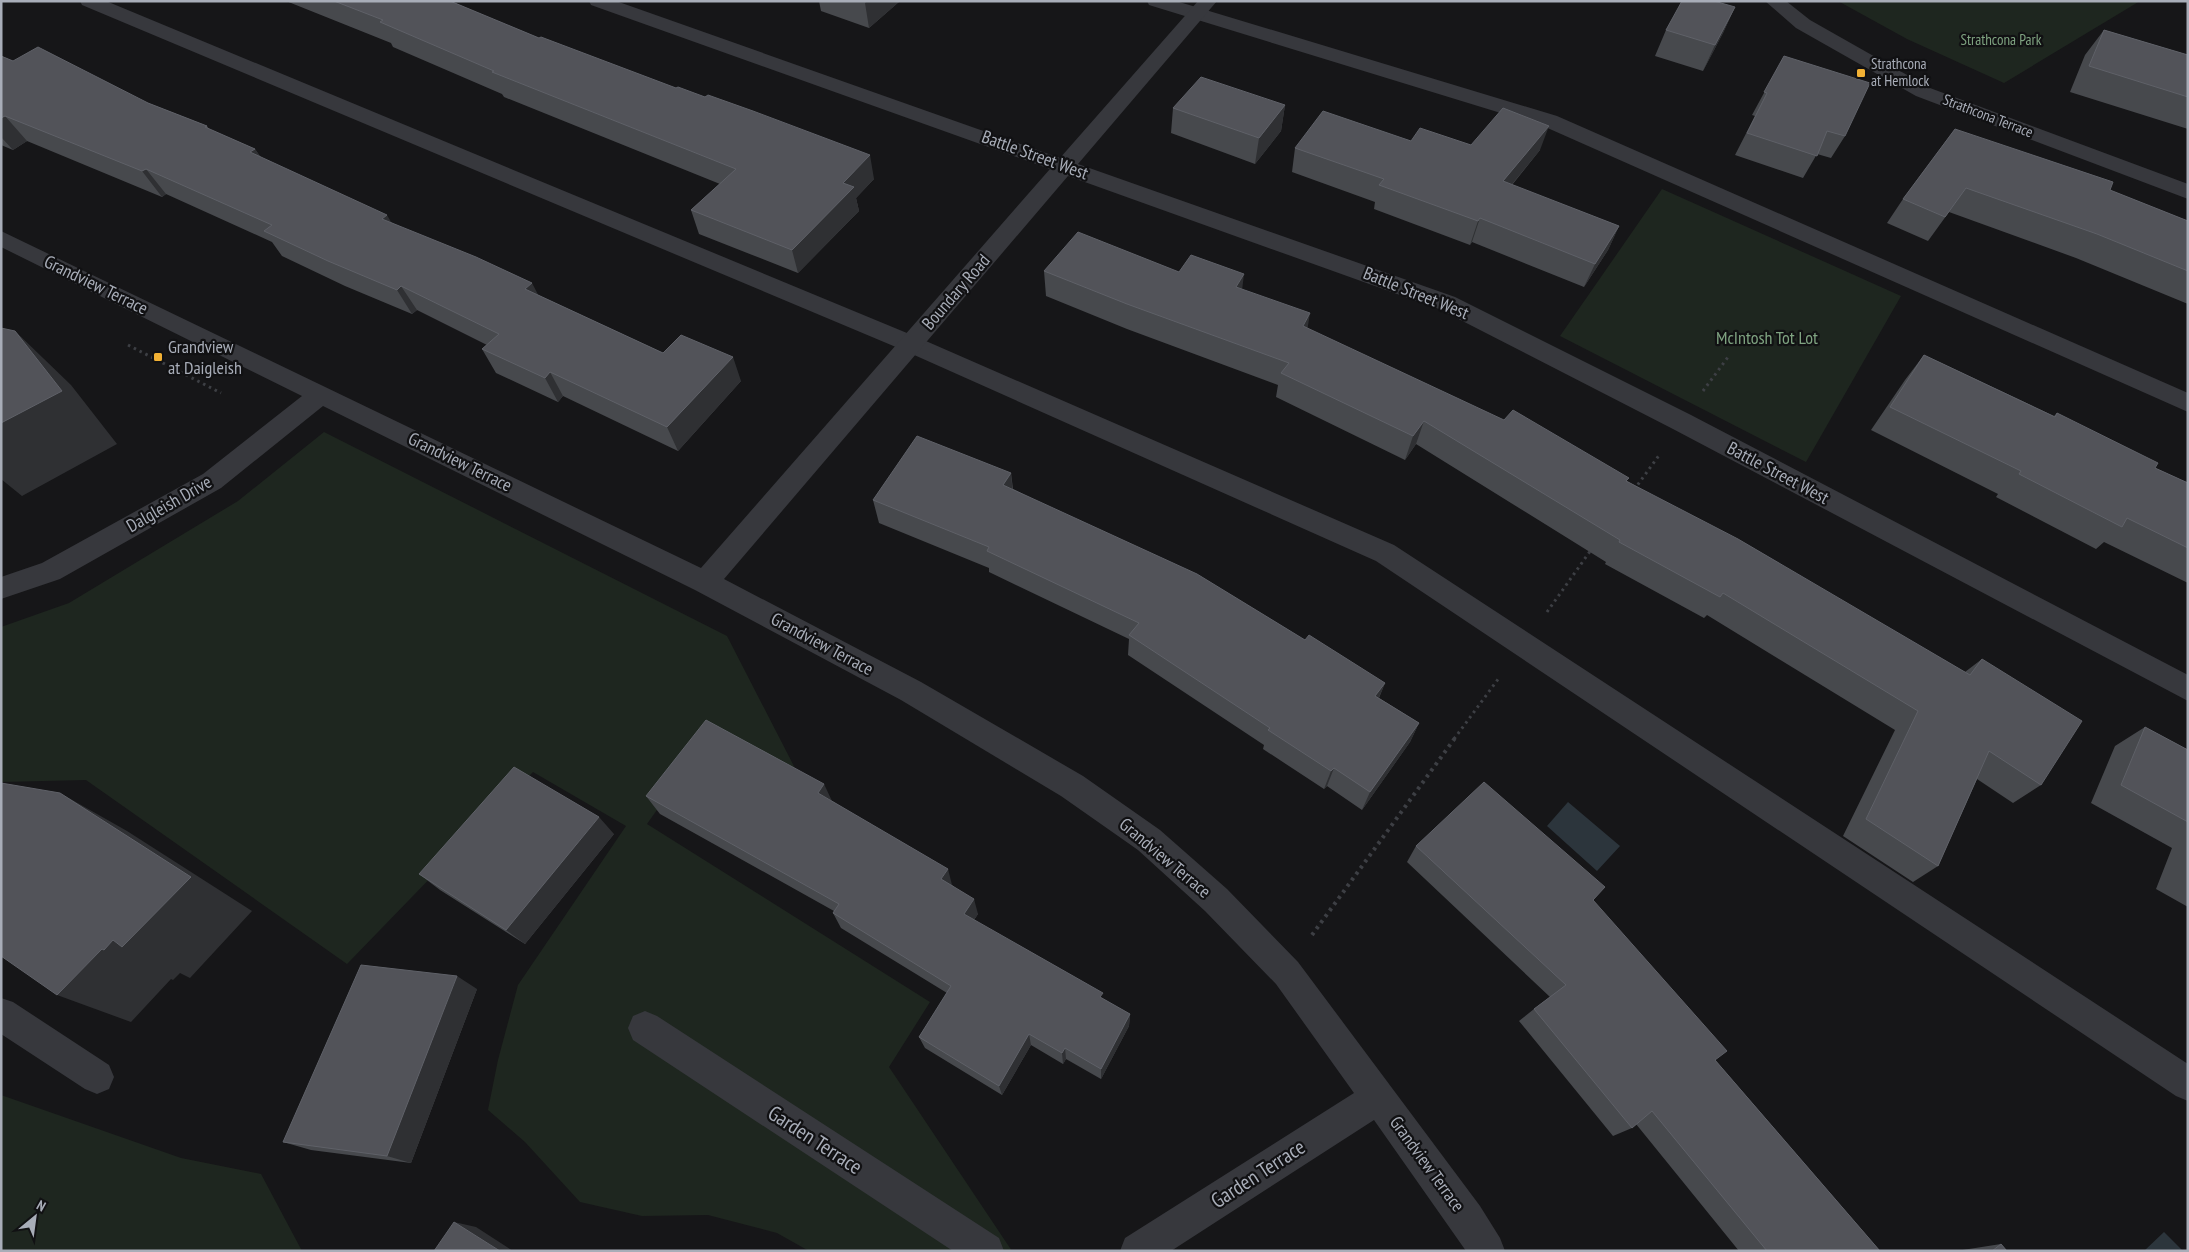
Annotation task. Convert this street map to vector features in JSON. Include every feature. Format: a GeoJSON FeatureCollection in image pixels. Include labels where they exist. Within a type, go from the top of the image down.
{"type":"FeatureCollection","features":[{"type":"Feature","properties":{"kind":"street"},"geometry":{"type":"LineString","coordinates":[[89,1],[911,344],[1385,553],[2188,1084]]}},
{"type":"Feature","properties":{"kind":"street","name":"Battle Street West"},"geometry":{"type":"LineString","coordinates":[[598,1],[1447,302],[1690,427],[2188,689]]}},
{"type":"Feature","properties":{"kind":"street"},"geometry":{"type":"LineString","coordinates":[[1156,1],[1202,8],[1550,121],[2188,403]]}},
{"type":"Feature","properties":{"kind":"street","name":"Strathcona Terrace"},"geometry":{"type":"LineString","coordinates":[[1774,1],[1803,24],[1924,92],[2188,192]]}},
{"type":"Feature","properties":{"kind":"street","name":"Boundary Road"},"geometry":{"type":"LineString","coordinates":[[705,582],[1202,8]]}},
{"type":"Feature","properties":{"kind":"street","name":"Grandview Terrace"},"geometry":{"type":"LineString","coordinates":[[1,238],[705,582],[911,691],[1072,786],[1149,840],[1216,900],[1287,973],[1467,1219],[1487,1251]]}},
{"type":"Feature","properties":{"kind":"street","name":"Dalgleish Drive"},"geometry":{"type":"LineString","coordinates":[[1,588],[51,570],[212,481],[321,394]]}},
{"type":"Feature","properties":{"kind":"street"},"geometry":{"type":"LineString","coordinates":[[1,1014],[97,1077]]}},
{"type":"Feature","properties":{"kind":"street","name":"Garden Terrace"},"geometry":{"type":"LineString","coordinates":[[645,1028],[986,1251]]}},
{"type":"Feature","properties":{"kind":"street","name":"Garden Terrace"},"geometry":{"type":"LineString","coordinates":[[1138,1251],[1378,1098]]}},
{"type":"Feature","properties":{"kind":"path"},"geometry":{"type":"LineString","coordinates":[[1702,392],[1728,357]]}},
{"type":"Feature","properties":{"kind":"path"},"geometry":{"type":"LineString","coordinates":[[1633,492],[1662,452]]}},
{"type":"Feature","properties":{"kind":"path"},"geometry":{"type":"LineString","coordinates":[[1287,973],[1308,940],[1593,548]]}},
{"type":"Feature","properties":{"kind":"green space","name":"Strathcona Park"},"geometry":{"type":"Polygon","coordinates":[[[1838,1],[2140,1],[2004,83],[1907,39],[1838,1]]]}},
{"type":"Feature","properties":{"kind":"green space","name":"McIntosh Tot Lot"},"geometry":{"type":"Polygon","coordinates":[[[1662,189],[1901,296],[1806,462],[1560,336],[1662,189]]]}},
{"type":"Feature","properties":{"kind":"green space"},"geometry":{"type":"Polygon","coordinates":[[[324,432],[727,636],[798,774],[712,732],[647,824],[930,1002],[889,1067],[1012,1251],[809,1251],[777,1233],[708,1215],[642,1216],[580,1202],[525,1142],[488,1110],[498,1060],[518,985],[626,826],[533,772],[347,964],[86,780],[1,782],[1,627],[69,603],[238,501],[324,432]]]}},
{"type":"Feature","properties":{"kind":"green space"},"geometry":{"type":"Polygon","coordinates":[[[1,1095],[181,1158],[261,1174],[302,1251],[1,1251],[1,1095]]]}},
{"type":"Feature","properties":{"kind":"shaded area"},"geometry":{"type":"Polygon","coordinates":[[[1568,802],[1620,846],[1597,871],[1547,826],[1568,802]]]}},
{"type":"Feature","properties":{"kind":"shaded area"},"geometry":{"type":"Polygon","coordinates":[[[2164,1232],[2183,1251],[2144,1251],[2164,1232]]]}},
{"type":"Feature","properties":{"kind":"building"},"geometry":{"type":"Polygon","coordinates":[[[334,1],[450,1],[539,38],[541,37],[676,88],[678,87],[705,97],[708,95],[870,155],[843,183],[854,187],[792,250],[691,210],[736,169],[492,72],[494,71],[380,22],[383,20],[334,1]]]}},
{"type":"Feature","properties":{"kind":"building"},"geometry":{"type":"Polygon","coordinates":[[[1682,1],[1714,1],[1735,7],[1715,45],[1666,30],[1682,1]]]}},
{"type":"Feature","properties":{"kind":"building"},"geometry":{"type":"Polygon","coordinates":[[[2104,30],[2188,55],[2188,97],[2089,66],[2104,30]]]}},
{"type":"Feature","properties":{"kind":"building"},"geometry":{"type":"Polygon","coordinates":[[[38,47],[148,103],[207,126],[205,127],[255,149],[250,152],[387,215],[382,219],[476,257],[532,283],[525,289],[663,353],[681,335],[733,357],[667,427],[550,372],[545,378],[482,349],[499,334],[401,286],[397,290],[328,261],[264,231],[272,225],[146,169],[142,171],[5,116],[1,118],[1,56],[13,61],[38,47]]]}},
{"type":"Feature","properties":{"kind":"building"},"geometry":{"type":"Polygon","coordinates":[[[1784,56],[1870,83],[1845,136],[1827,131],[1817,156],[1747,133],[1767,93],[1764,92],[1784,56]]]}},
{"type":"Feature","properties":{"kind":"building"},"geometry":{"type":"Polygon","coordinates":[[[1201,77],[1285,105],[1259,138],[1173,108],[1201,77]]]}},
{"type":"Feature","properties":{"kind":"building"},"geometry":{"type":"Polygon","coordinates":[[[1503,108],[1549,126],[1503,181],[1619,226],[1595,264],[1480,218],[1478,221],[1379,185],[1384,179],[1295,148],[1323,111],[1411,141],[1420,128],[1471,145],[1503,108]]]}},
{"type":"Feature","properties":{"kind":"building"},"geometry":{"type":"Polygon","coordinates":[[[1955,129],[2113,182],[2110,190],[2188,221],[2188,271],[2097,234],[1966,188],[1945,217],[1903,199],[1955,129]]]}},
{"type":"Feature","properties":{"kind":"building"},"geometry":{"type":"Polygon","coordinates":[[[1078,232],[1179,272],[1191,255],[1244,274],[1236,287],[1310,313],[1303,326],[1504,420],[1513,410],[1629,478],[1626,481],[1738,539],[1970,675],[1982,659],[2082,721],[2041,785],[1989,751],[1938,866],[1866,819],[1918,711],[1723,593],[1720,597],[1619,542],[1620,540],[1424,421],[1413,436],[1281,373],[1289,363],[1127,304],[1044,271],[1078,232]]]}},
{"type":"Feature","properties":{"kind":"building"},"geometry":{"type":"Polygon","coordinates":[[[1,328],[15,331],[62,391],[1,423],[1,328]]]}},
{"type":"Feature","properties":{"kind":"building"},"geometry":{"type":"Polygon","coordinates":[[[1924,355],[2055,417],[2057,413],[2158,463],[2155,468],[2188,483],[2188,548],[2127,518],[2122,527],[2019,474],[2021,471],[1890,407],[1924,355]]]}},
{"type":"Feature","properties":{"kind":"building"},"geometry":{"type":"Polygon","coordinates":[[[917,436],[1011,473],[1003,485],[1197,574],[1305,640],[1309,635],[1385,683],[1375,696],[1419,723],[1370,792],[1334,768],[1331,771],[1268,730],[1270,728],[1129,635],[1139,623],[987,551],[989,547],[873,500],[917,436]]]}},
{"type":"Feature","properties":{"kind":"building"},"geometry":{"type":"Polygon","coordinates":[[[706,720],[824,784],[818,793],[948,869],[941,879],[974,899],[964,914],[1103,993],[1100,997],[1130,1014],[1101,1069],[1065,1048],[1062,1053],[1029,1034],[999,1086],[919,1037],[951,986],[833,913],[839,904],[646,796],[706,720]]]}},
{"type":"Feature","properties":{"kind":"building"},"geometry":{"type":"Polygon","coordinates":[[[2145,727],[2188,750],[2188,822],[2121,785],[2145,727]]]}},
{"type":"Feature","properties":{"kind":"building"},"geometry":{"type":"Polygon","coordinates":[[[514,767],[599,817],[506,930],[419,874],[514,767]]]}},
{"type":"Feature","properties":{"kind":"building"},"geometry":{"type":"Polygon","coordinates":[[[1484,782],[1605,887],[1593,900],[1727,1051],[1715,1060],[1880,1251],[1767,1251],[1652,1111],[1632,1128],[1534,1009],[1566,985],[1416,846],[1484,782]]]}},
{"type":"Feature","properties":{"kind":"building"},"geometry":{"type":"Polygon","coordinates":[[[1,783],[60,793],[191,877],[122,947],[113,940],[57,995],[1,956],[1,783]]]}},
{"type":"Feature","properties":{"kind":"building"},"geometry":{"type":"Polygon","coordinates":[[[361,965],[457,976],[387,1156],[283,1142],[361,965]]]}},
{"type":"Feature","properties":{"kind":"building"},"geometry":{"type":"Polygon","coordinates":[[[454,1222],[500,1251],[434,1251],[454,1222]]]}},
{"type":"Feature","properties":{"kind":"building"},"geometry":{"type":"Polygon","coordinates":[[[2001,1244],[2007,1251],[1992,1251],[2001,1244]]]}},
{"type":"Feature","properties":{"kind":"place","name":"Strathcona at Hemlock"},"geometry":{"type":"Point","coordinates":[1861,73]}},
{"type":"Feature","properties":{"kind":"place","name":"Grandview at Daigleish"},"geometry":{"type":"Point","coordinates":[158,357]}}]}
